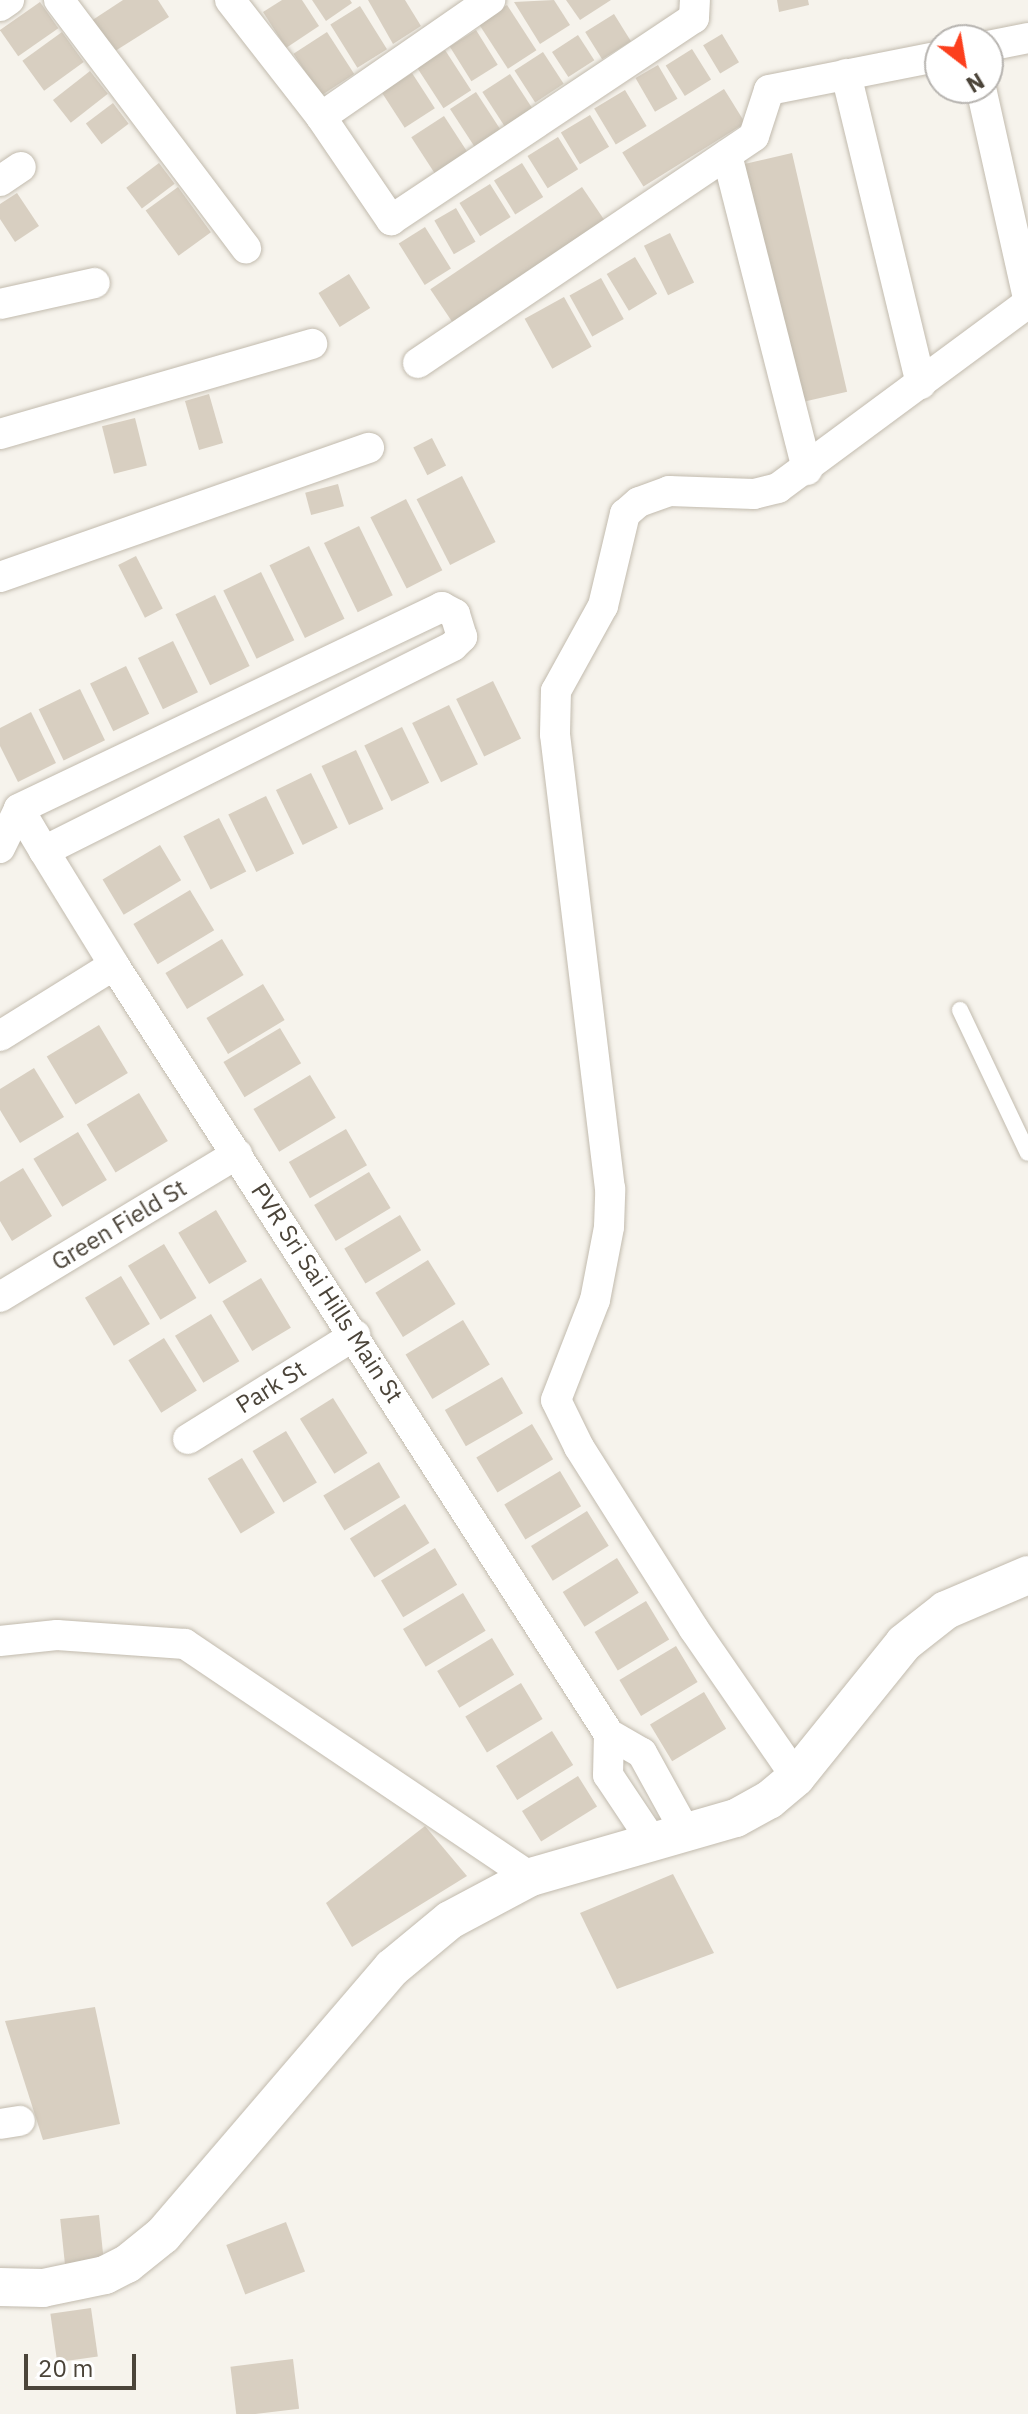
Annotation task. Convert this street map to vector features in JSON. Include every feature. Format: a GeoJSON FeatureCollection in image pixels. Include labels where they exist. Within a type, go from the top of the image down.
{"type":"FeatureCollection","features":[{"type":"Feature","properties":{"kind":"street"},"geometry":{"type":"LineString","coordinates":[[0,6],[9,0]]}},
{"type":"Feature","properties":{"kind":"street"},"geometry":{"type":"LineString","coordinates":[[59,0],[246,248]]}},
{"type":"Feature","properties":{"kind":"street"},"geometry":{"type":"LineString","coordinates":[[321,117],[490,0]]}},
{"type":"Feature","properties":{"kind":"street"},"geometry":{"type":"LineString","coordinates":[[238,3],[391,220],[694,18],[695,0]]}},
{"type":"Feature","properties":{"kind":"street"},"geometry":{"type":"LineString","coordinates":[[1004,43],[1028,38]]}},
{"type":"Feature","properties":{"kind":"street"},"geometry":{"type":"LineString","coordinates":[[418,363],[754,136],[769,90],[924,59]]}},
{"type":"Feature","properties":{"kind":"street"},"geometry":{"type":"LineString","coordinates":[[846,74],[921,384]]}},
{"type":"Feature","properties":{"kind":"street"},"geometry":{"type":"LineString","coordinates":[[796,1777],[694,1629],[579,1447],[556,1400],[595,1300],[609,1227],[610,1189],[555,734],[556,691],[603,606],[625,514],[639,502],[669,491],[754,494],[778,488],[807,470],[1028,300],[985,104]]}},
{"type":"Feature","properties":{"kind":"street"},"geometry":{"type":"LineString","coordinates":[[727,155],[807,470]]}},
{"type":"Feature","properties":{"kind":"street"},"geometry":{"type":"LineString","coordinates":[[0,304],[95,283]]}},
{"type":"Feature","properties":{"kind":"street"},"geometry":{"type":"LineString","coordinates":[[0,434],[312,344]]}},
{"type":"Feature","properties":{"kind":"street"},"geometry":{"type":"LineString","coordinates":[[0,577],[369,448]]}},
{"type":"Feature","properties":{"kind":"street"},"geometry":{"type":"LineString","coordinates":[[0,848],[19,809],[442,607],[455,614],[462,637],[453,646],[44,851]]}},
{"type":"Feature","properties":{"kind":"street","name":"PVR Sri Sai Hills Main St"},"geometry":{"type":"LineString","coordinates":[[19,809],[114,965],[609,1734],[642,1753],[668,1836]]}},
{"type":"Feature","properties":{"kind":"street"},"geometry":{"type":"LineString","coordinates":[[0,1036],[114,965]]}},
{"type":"Feature","properties":{"kind":"street","name":"Green Field St"},"geometry":{"type":"LineString","coordinates":[[0,1297],[237,1154]]}},
{"type":"Feature","properties":{"kind":"street","name":"Park St"},"geometry":{"type":"LineString","coordinates":[[188,1439],[355,1335]]}},
{"type":"Feature","properties":{"kind":"street"},"geometry":{"type":"LineString","coordinates":[[0,2287],[43,2288],[105,2275],[127,2264],[163,2235],[392,1968],[450,1920],[531,1877],[736,1818],[796,1777],[904,1643],[946,1610],[1028,1575]]}},
{"type":"Feature","properties":{"kind":"street"},"geometry":{"type":"LineString","coordinates":[[0,1641],[57,1635],[185,1644],[531,1877]]}},
{"type":"Feature","properties":{"kind":"lane"},"geometry":{"type":"LineString","coordinates":[[960,1010],[1028,1153]]}},
{"type":"Feature","properties":{"kind":"building"},"geometry":{"type":"Polygon","coordinates":[[[123,0],[158,0],[169,17],[112,53],[91,21],[123,0]]]}},
{"type":"Feature","properties":{"kind":"building"},"geometry":{"type":"Polygon","coordinates":[[[282,0],[302,0],[319,26],[286,48],[263,12],[282,0]]]}},
{"type":"Feature","properties":{"kind":"building"},"geometry":{"type":"Polygon","coordinates":[[[312,0],[350,0],[352,3],[326,21],[312,0]]]}},
{"type":"Feature","properties":{"kind":"building"},"geometry":{"type":"Polygon","coordinates":[[[368,0],[405,0],[421,26],[393,44],[368,0]]]}},
{"type":"Feature","properties":{"kind":"building"},"geometry":{"type":"Polygon","coordinates":[[[554,0],[570,25],[540,44],[514,2],[554,0]]]}},
{"type":"Feature","properties":{"kind":"building"},"geometry":{"type":"Polygon","coordinates":[[[566,0],[611,0],[580,20],[566,0]]]}},
{"type":"Feature","properties":{"kind":"building"},"geometry":{"type":"Polygon","coordinates":[[[777,0],[808,0],[809,5],[779,12],[777,0]]]}},
{"type":"Feature","properties":{"kind":"building"},"geometry":{"type":"Polygon","coordinates":[[[40,2],[58,28],[18,56],[0,30],[40,2]]]}},
{"type":"Feature","properties":{"kind":"building"},"geometry":{"type":"Polygon","coordinates":[[[507,5],[536,50],[508,69],[478,24],[507,5]]]}},
{"type":"Feature","properties":{"kind":"building"},"geometry":{"type":"Polygon","coordinates":[[[360,6],[387,49],[357,68],[330,25],[360,6]]]}},
{"type":"Feature","properties":{"kind":"building"},"geometry":{"type":"Polygon","coordinates":[[[614,14],[631,41],[602,59],[585,32],[614,14]]]}},
{"type":"Feature","properties":{"kind":"building"},"geometry":{"type":"Polygon","coordinates":[[[476,30],[498,65],[471,81],[450,46],[476,30]]]}},
{"type":"Feature","properties":{"kind":"building"},"geometry":{"type":"Polygon","coordinates":[[[62,32],[84,62],[44,91],[22,61],[62,32]]]}},
{"type":"Feature","properties":{"kind":"building"},"geometry":{"type":"Polygon","coordinates":[[[327,32],[354,74],[321,96],[293,54],[327,32]]]}},
{"type":"Feature","properties":{"kind":"building"},"geometry":{"type":"Polygon","coordinates":[[[722,34],[739,62],[720,74],[703,45],[722,34]]]}},
{"type":"Feature","properties":{"kind":"building"},"geometry":{"type":"Polygon","coordinates":[[[578,35],[594,60],[568,77],[552,52],[578,35]]]}},
{"type":"Feature","properties":{"kind":"building"},"geometry":{"type":"Polygon","coordinates":[[[692,49],[711,80],[685,96],[666,65],[692,49]]]}},
{"type":"Feature","properties":{"kind":"building"},"geometry":{"type":"Polygon","coordinates":[[[445,50],[471,90],[443,108],[417,68],[445,50]]]}},
{"type":"Feature","properties":{"kind":"building"},"geometry":{"type":"Polygon","coordinates":[[[543,52],[564,84],[535,102],[514,71],[543,52]]]}},
{"type":"Feature","properties":{"kind":"building"},"geometry":{"type":"Polygon","coordinates":[[[658,65],[678,99],[655,112],[635,78],[658,65]]]}},
{"type":"Feature","properties":{"kind":"building"},"geometry":{"type":"Polygon","coordinates":[[[90,71],[108,94],[71,123],[53,100],[90,71]]]}},
{"type":"Feature","properties":{"kind":"building"},"geometry":{"type":"Polygon","coordinates":[[[412,73],[435,108],[405,128],[382,93],[412,73]]]}},
{"type":"Feature","properties":{"kind":"building"},"geometry":{"type":"Polygon","coordinates":[[[510,74],[533,110],[506,128],[482,92],[510,74]]]}},
{"type":"Feature","properties":{"kind":"building"},"geometry":{"type":"Polygon","coordinates":[[[724,89],[745,123],[643,187],[622,153],[724,89]]]}},
{"type":"Feature","properties":{"kind":"building"},"geometry":{"type":"Polygon","coordinates":[[[625,90],[647,126],[616,145],[594,109],[625,90]]]}},
{"type":"Feature","properties":{"kind":"building"},"geometry":{"type":"Polygon","coordinates":[[[476,92],[503,133],[477,150],[450,109],[476,92]]]}},
{"type":"Feature","properties":{"kind":"building"},"geometry":{"type":"Polygon","coordinates":[[[113,103],[129,124],[101,144],[86,123],[113,103]]]}},
{"type":"Feature","properties":{"kind":"building"},"geometry":{"type":"Polygon","coordinates":[[[590,115],[609,147],[580,164],[561,133],[590,115]]]}},
{"type":"Feature","properties":{"kind":"building"},"geometry":{"type":"Polygon","coordinates":[[[444,116],[470,156],[437,177],[411,137],[444,116]]]}},
{"type":"Feature","properties":{"kind":"building"},"geometry":{"type":"Polygon","coordinates":[[[558,137],[578,169],[548,188],[527,156],[558,137]]]}},
{"type":"Feature","properties":{"kind":"building"},"geometry":{"type":"Polygon","coordinates":[[[792,153],[847,392],[798,403],[743,164],[792,153]]]}},
{"type":"Feature","properties":{"kind":"building"},"geometry":{"type":"Polygon","coordinates":[[[159,163],[175,184],[142,208],[126,188],[159,163]]]}},
{"type":"Feature","properties":{"kind":"building"},"geometry":{"type":"Polygon","coordinates":[[[522,163],[543,197],[515,214],[494,180],[522,163]]]}},
{"type":"Feature","properties":{"kind":"building"},"geometry":{"type":"Polygon","coordinates":[[[490,184],[511,217],[480,236],[459,203],[490,184]]]}},
{"type":"Feature","properties":{"kind":"building"},"geometry":{"type":"Polygon","coordinates":[[[178,187],[211,232],[179,256],[146,211],[178,187]]]}},
{"type":"Feature","properties":{"kind":"building"},"geometry":{"type":"Polygon","coordinates":[[[582,187],[605,222],[454,324],[430,289],[582,187]]]}},
{"type":"Feature","properties":{"kind":"building"},"geometry":{"type":"Polygon","coordinates":[[[17,193],[39,226],[15,242],[0,219],[0,204],[17,193]]]}},
{"type":"Feature","properties":{"kind":"building"},"geometry":{"type":"Polygon","coordinates":[[[456,208],[476,242],[454,254],[434,220],[456,208]]]}},
{"type":"Feature","properties":{"kind":"building"},"geometry":{"type":"Polygon","coordinates":[[[425,227],[451,269],[425,285],[399,243],[425,227]]]}},
{"type":"Feature","properties":{"kind":"building"},"geometry":{"type":"Polygon","coordinates":[[[670,233],[694,282],[668,295],[644,246],[670,233]]]}},
{"type":"Feature","properties":{"kind":"building"},"geometry":{"type":"Polygon","coordinates":[[[635,257],[657,294],[629,311],[607,274],[635,257]]]}},
{"type":"Feature","properties":{"kind":"building"},"geometry":{"type":"Polygon","coordinates":[[[349,274],[370,308],[340,327],[318,293],[349,274]]]}},
{"type":"Feature","properties":{"kind":"building"},"geometry":{"type":"Polygon","coordinates":[[[601,278],[624,319],[592,337],[570,295],[601,278]]]}},
{"type":"Feature","properties":{"kind":"building"},"geometry":{"type":"Polygon","coordinates":[[[564,297],[592,347],[552,369],[525,319],[564,297]]]}},
{"type":"Feature","properties":{"kind":"building"},"geometry":{"type":"Polygon","coordinates":[[[209,394],[223,443],[199,450],[185,401],[209,394]]]}},
{"type":"Feature","properties":{"kind":"building"},"geometry":{"type":"Polygon","coordinates":[[[135,418],[147,466],[114,474],[102,426],[135,418]]]}},
{"type":"Feature","properties":{"kind":"building"},"geometry":{"type":"Polygon","coordinates":[[[432,438],[446,466],[427,475],[413,448],[432,438]]]}},
{"type":"Feature","properties":{"kind":"building"},"geometry":{"type":"Polygon","coordinates":[[[462,476],[496,542],[450,565],[417,499],[462,476]]]}},
{"type":"Feature","properties":{"kind":"building"},"geometry":{"type":"Polygon","coordinates":[[[338,484],[344,506],[311,515],[305,493],[338,484]]]}},
{"type":"Feature","properties":{"kind":"building"},"geometry":{"type":"Polygon","coordinates":[[[406,499],[442,570],[407,588],[370,517],[406,499]]]}},
{"type":"Feature","properties":{"kind":"building"},"geometry":{"type":"Polygon","coordinates":[[[359,526],[393,595],[358,612],[324,543],[359,526]]]}},
{"type":"Feature","properties":{"kind":"building"},"geometry":{"type":"Polygon","coordinates":[[[309,546],[345,619],[305,638],[269,565],[309,546]]]}},
{"type":"Feature","properties":{"kind":"building"},"geometry":{"type":"Polygon","coordinates":[[[136,556],[163,609],[145,618],[118,565],[136,556]]]}},
{"type":"Feature","properties":{"kind":"building"},"geometry":{"type":"Polygon","coordinates":[[[261,572],[294,640],[257,659],[223,590],[261,572]]]}},
{"type":"Feature","properties":{"kind":"building"},"geometry":{"type":"Polygon","coordinates":[[[215,595],[250,666],[210,685],[175,614],[215,595]]]}},
{"type":"Feature","properties":{"kind":"building"},"geometry":{"type":"Polygon","coordinates":[[[173,641],[198,692],[163,709],[138,658],[173,641]]]}},
{"type":"Feature","properties":{"kind":"building"},"geometry":{"type":"Polygon","coordinates":[[[126,666],[149,714],[113,731],[90,684],[126,666]]]}},
{"type":"Feature","properties":{"kind":"building"},"geometry":{"type":"Polygon","coordinates":[[[493,681],[521,739],[484,756],[456,699],[493,681]]]}},
{"type":"Feature","properties":{"kind":"building"},"geometry":{"type":"Polygon","coordinates":[[[80,689],[105,740],[64,760],[39,709],[80,689]]]}},
{"type":"Feature","properties":{"kind":"building"},"geometry":{"type":"Polygon","coordinates":[[[449,705],[478,764],[441,782],[412,723],[449,705]]]}},
{"type":"Feature","properties":{"kind":"building"},"geometry":{"type":"Polygon","coordinates":[[[31,712],[56,763],[18,782],[0,746],[0,728],[31,712]]]}},
{"type":"Feature","properties":{"kind":"building"},"geometry":{"type":"Polygon","coordinates":[[[402,727],[429,783],[391,801],[364,745],[402,727]]]}},
{"type":"Feature","properties":{"kind":"building"},"geometry":{"type":"Polygon","coordinates":[[[356,750],[383,809],[349,825],[322,766],[356,750]]]}},
{"type":"Feature","properties":{"kind":"building"},"geometry":{"type":"Polygon","coordinates":[[[311,773],[338,828],[303,845],[276,790],[311,773]]]}},
{"type":"Feature","properties":{"kind":"building"},"geometry":{"type":"Polygon","coordinates":[[[266,796],[294,854],[256,872],[228,814],[266,796]]]}},
{"type":"Feature","properties":{"kind":"building"},"geometry":{"type":"Polygon","coordinates":[[[219,818],[246,871],[211,890],[183,836],[219,818]]]}},
{"type":"Feature","properties":{"kind":"building"},"geometry":{"type":"Polygon","coordinates":[[[160,845],[181,880],[124,915],[103,880],[160,845]]]}},
{"type":"Feature","properties":{"kind":"building"},"geometry":{"type":"Polygon","coordinates":[[[190,890],[214,930],[158,964],[133,924],[190,890]]]}},
{"type":"Feature","properties":{"kind":"building"},"geometry":{"type":"Polygon","coordinates":[[[222,939],[244,975],[187,1009],[165,973],[222,939]]]}},
{"type":"Feature","properties":{"kind":"building"},"geometry":{"type":"Polygon","coordinates":[[[263,984],[285,1020],[228,1054],[206,1018],[263,984]]]}},
{"type":"Feature","properties":{"kind":"building"},"geometry":{"type":"Polygon","coordinates":[[[99,1025],[128,1073],[76,1104],[47,1056],[99,1025]]]}},
{"type":"Feature","properties":{"kind":"building"},"geometry":{"type":"Polygon","coordinates":[[[280,1028],[301,1063],[245,1097],[223,1062],[280,1028]]]}},
{"type":"Feature","properties":{"kind":"building"},"geometry":{"type":"Polygon","coordinates":[[[34,1068],[64,1117],[20,1143],[0,1110],[0,1089],[34,1068]]]}},
{"type":"Feature","properties":{"kind":"building"},"geometry":{"type":"Polygon","coordinates":[[[310,1075],[336,1118],[279,1152],[253,1109],[310,1075]]]}},
{"type":"Feature","properties":{"kind":"building"},"geometry":{"type":"Polygon","coordinates":[[[139,1093],[168,1141],[116,1172],[87,1124],[139,1093]]]}},
{"type":"Feature","properties":{"kind":"building"},"geometry":{"type":"Polygon","coordinates":[[[346,1129],[367,1165],[310,1198],[289,1162],[346,1129]]]}},
{"type":"Feature","properties":{"kind":"building"},"geometry":{"type":"Polygon","coordinates":[[[78,1132],[107,1180],[62,1207],[33,1159],[78,1132]]]}},
{"type":"Feature","properties":{"kind":"building"},"geometry":{"type":"Polygon","coordinates":[[[23,1168],[52,1216],[12,1241],[0,1221],[0,1182],[23,1168]]]}},
{"type":"Feature","properties":{"kind":"building"},"geometry":{"type":"Polygon","coordinates":[[[369,1172],[391,1208],[336,1241],[314,1205],[369,1172]]]}},
{"type":"Feature","properties":{"kind":"building"},"geometry":{"type":"Polygon","coordinates":[[[216,1210],[247,1261],[209,1284],[178,1233],[216,1210]]]}},
{"type":"Feature","properties":{"kind":"building"},"geometry":{"type":"Polygon","coordinates":[[[400,1215],[421,1250],[365,1284],[344,1248],[400,1215]]]}},
{"type":"Feature","properties":{"kind":"building"},"geometry":{"type":"Polygon","coordinates":[[[164,1244],[196,1298],[160,1320],[128,1266],[164,1244]]]}},
{"type":"Feature","properties":{"kind":"building"},"geometry":{"type":"Polygon","coordinates":[[[428,1260],[456,1304],[403,1337],[375,1293],[428,1260]]]}},
{"type":"Feature","properties":{"kind":"building"},"geometry":{"type":"Polygon","coordinates":[[[121,1276],[150,1324],[114,1346],[85,1298],[121,1276]]]}},
{"type":"Feature","properties":{"kind":"building"},"geometry":{"type":"Polygon","coordinates":[[[261,1278],[291,1328],[252,1351],[222,1301],[261,1278]]]}},
{"type":"Feature","properties":{"kind":"building"},"geometry":{"type":"Polygon","coordinates":[[[211,1314],[239,1361],[203,1383],[175,1336],[211,1314]]]}},
{"type":"Feature","properties":{"kind":"building"},"geometry":{"type":"Polygon","coordinates":[[[463,1320],[490,1365],[432,1399],[406,1355],[463,1320]]]}},
{"type":"Feature","properties":{"kind":"building"},"geometry":{"type":"Polygon","coordinates":[[[164,1338],[197,1391],[161,1413],[128,1360],[164,1338]]]}},
{"type":"Feature","properties":{"kind":"building"},"geometry":{"type":"Polygon","coordinates":[[[502,1377],[523,1413],[466,1446],[445,1410],[502,1377]]]}},
{"type":"Feature","properties":{"kind":"building"},"geometry":{"type":"Polygon","coordinates":[[[333,1398],[367,1453],[334,1474],[300,1419],[333,1398]]]}},
{"type":"Feature","properties":{"kind":"building"},"geometry":{"type":"Polygon","coordinates":[[[532,1424],[553,1459],[497,1493],[476,1457],[532,1424]]]}},
{"type":"Feature","properties":{"kind":"building"},"geometry":{"type":"Polygon","coordinates":[[[286,1431],[317,1482],[283,1503],[253,1451],[286,1431]]]}},
{"type":"Feature","properties":{"kind":"building"},"geometry":{"type":"Polygon","coordinates":[[[242,1458],[275,1513],[241,1533],[208,1479],[242,1458]]]}},
{"type":"Feature","properties":{"kind":"building"},"geometry":{"type":"Polygon","coordinates":[[[379,1462],[400,1497],[344,1531],[323,1495],[379,1462]]]}},
{"type":"Feature","properties":{"kind":"building"},"geometry":{"type":"Polygon","coordinates":[[[560,1471],[581,1506],[525,1540],[504,1504],[560,1471]]]}},
{"type":"Feature","properties":{"kind":"building"},"geometry":{"type":"Polygon","coordinates":[[[405,1504],[429,1543],[374,1577],[350,1538],[405,1504]]]}},
{"type":"Feature","properties":{"kind":"building"},"geometry":{"type":"Polygon","coordinates":[[[587,1511],[609,1546],[553,1581],[531,1546],[587,1511]]]}},
{"type":"Feature","properties":{"kind":"building"},"geometry":{"type":"Polygon","coordinates":[[[435,1548],[457,1585],[403,1617],[381,1580],[435,1548]]]}},
{"type":"Feature","properties":{"kind":"building"},"geometry":{"type":"Polygon","coordinates":[[[617,1558],[639,1593],[584,1627],[563,1592],[617,1558]]]}},
{"type":"Feature","properties":{"kind":"building"},"geometry":{"type":"Polygon","coordinates":[[[463,1593],[486,1631],[426,1667],[403,1629],[463,1593]]]}},
{"type":"Feature","properties":{"kind":"building"},"geometry":{"type":"Polygon","coordinates":[[[646,1601],[669,1640],[618,1670],[595,1632],[646,1601]]]}},
{"type":"Feature","properties":{"kind":"building"},"geometry":{"type":"Polygon","coordinates":[[[492,1638],[514,1675],[459,1708],[437,1671],[492,1638]]]}},
{"type":"Feature","properties":{"kind":"building"},"geometry":{"type":"Polygon","coordinates":[[[676,1646],[698,1682],[641,1716],[619,1680],[676,1646]]]}},
{"type":"Feature","properties":{"kind":"building"},"geometry":{"type":"Polygon","coordinates":[[[521,1683],[543,1719],[487,1752],[465,1716],[521,1683]]]}},
{"type":"Feature","properties":{"kind":"building"},"geometry":{"type":"Polygon","coordinates":[[[704,1692],[726,1729],[672,1761],[650,1724],[704,1692]]]}},
{"type":"Feature","properties":{"kind":"building"},"geometry":{"type":"Polygon","coordinates":[[[552,1731],[573,1765],[517,1800],[496,1766],[552,1731]]]}},
{"type":"Feature","properties":{"kind":"building"},"geometry":{"type":"Polygon","coordinates":[[[578,1776],[597,1807],[541,1842],[522,1811],[578,1776]]]}},
{"type":"Feature","properties":{"kind":"building"},"geometry":{"type":"Polygon","coordinates":[[[425,1826],[467,1876],[352,1947],[326,1903],[425,1826]]]}},
{"type":"Feature","properties":{"kind":"building"},"geometry":{"type":"Polygon","coordinates":[[[673,1874],[714,1953],[617,1989],[580,1913],[673,1874]]]}},
{"type":"Feature","properties":{"kind":"building"},"geometry":{"type":"Polygon","coordinates":[[[95,2007],[120,2124],[43,2140],[5,2021],[95,2007]]]}},
{"type":"Feature","properties":{"kind":"building"},"geometry":{"type":"Polygon","coordinates":[[[99,2215],[105,2269],[66,2273],[60,2219],[99,2215]]]}},
{"type":"Feature","properties":{"kind":"building"},"geometry":{"type":"Polygon","coordinates":[[[286,2222],[305,2271],[245,2294],[226,2245],[286,2222]]]}},
{"type":"Feature","properties":{"kind":"building"},"geometry":{"type":"Polygon","coordinates":[[[91,2308],[98,2357],[57,2362],[50,2314],[91,2308]]]}},
{"type":"Feature","properties":{"kind":"building"},"geometry":{"type":"Polygon","coordinates":[[[293,2359],[299,2409],[236,2414],[230,2367],[293,2359]]]}}]}
